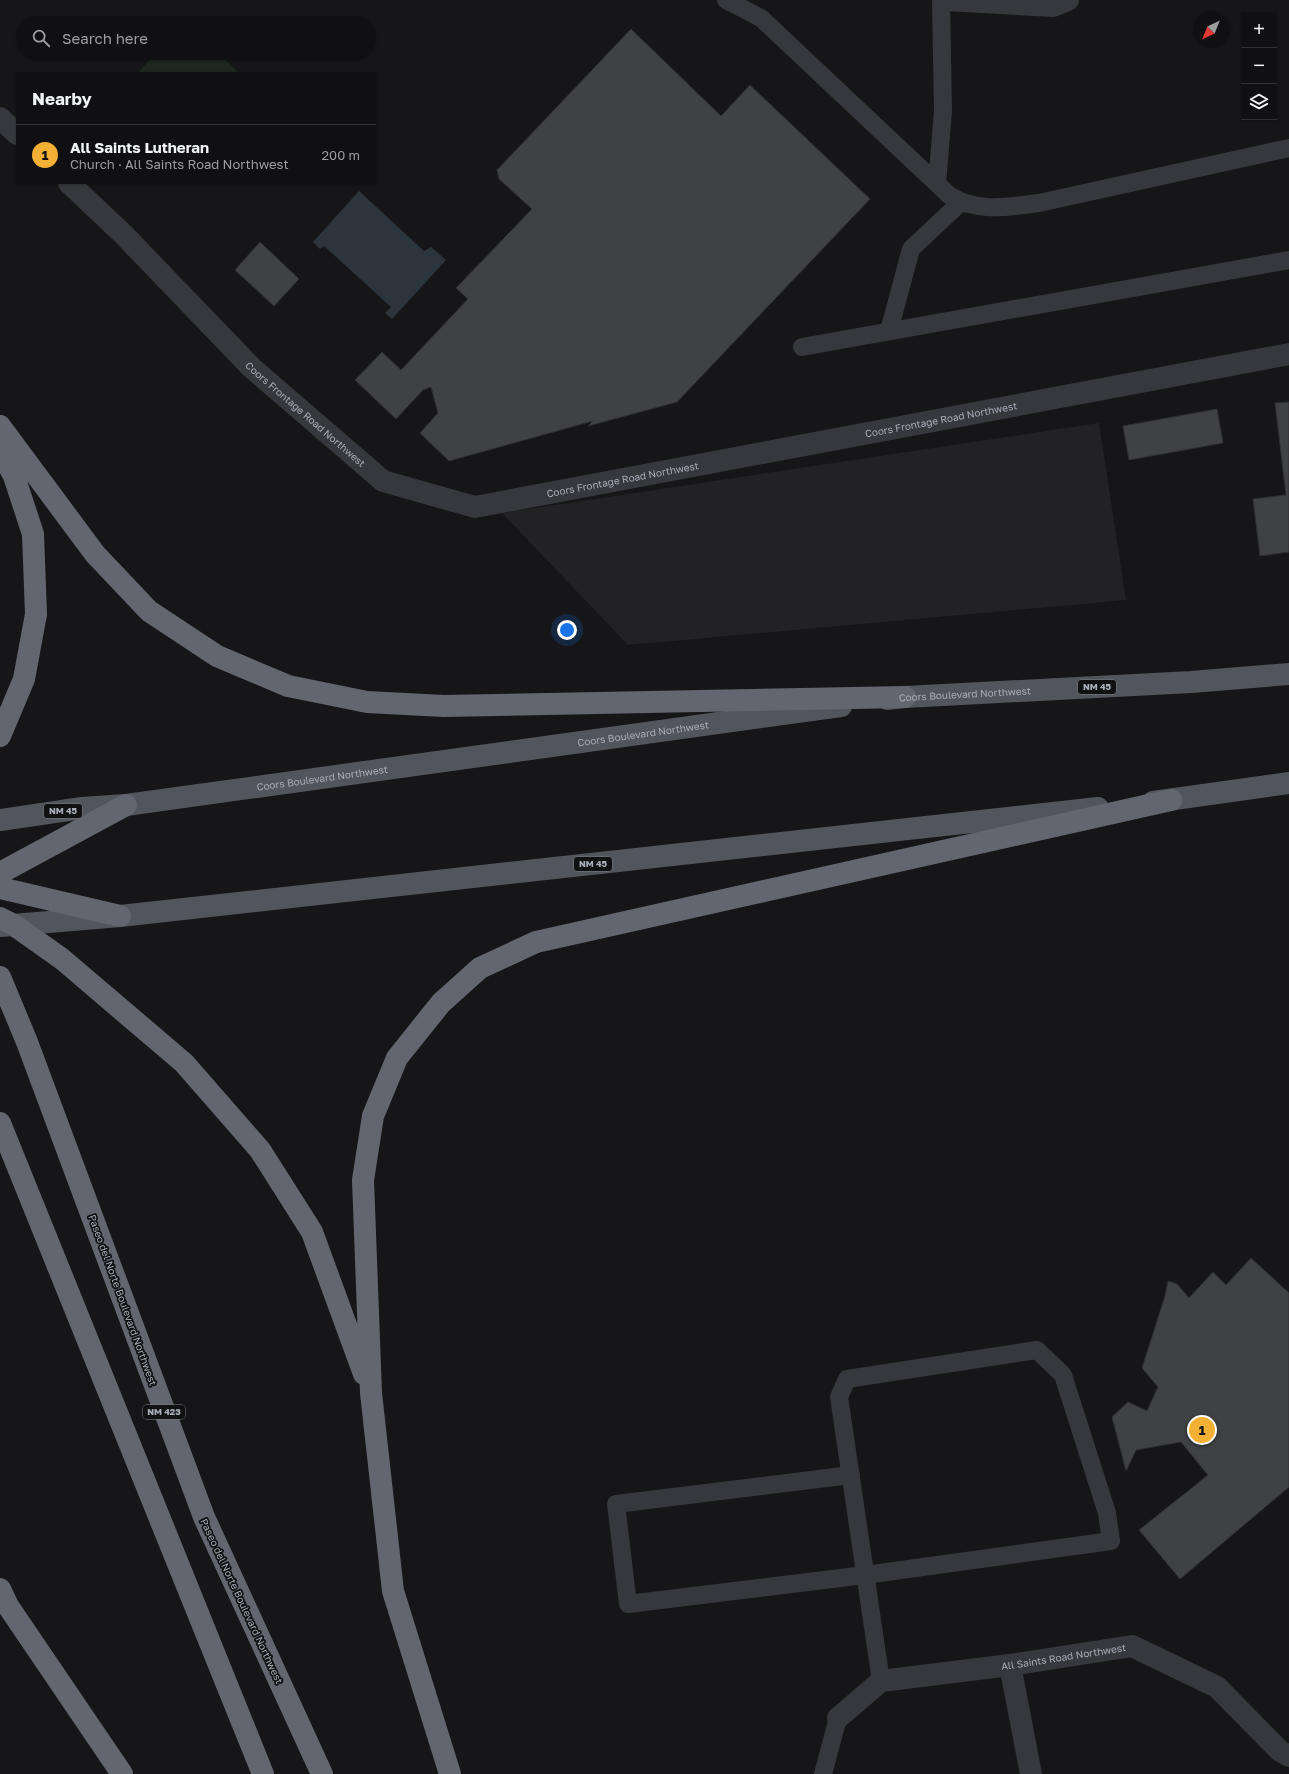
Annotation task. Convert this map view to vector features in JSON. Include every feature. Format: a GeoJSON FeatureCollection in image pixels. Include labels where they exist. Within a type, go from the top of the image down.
{"type":"FeatureCollection","features":[{"type":"Feature","properties":{"kind":"highway"},"geometry":{"type":"LineString","coordinates":[[0,426],[95,554],[149,611],[217,656],[288,686],[367,702],[444,706],[905,697]]}},
{"type":"Feature","properties":{"kind":"highway"},"geometry":{"type":"LineString","coordinates":[[0,449],[14,476],[33,534],[36,614],[24,679],[0,736]]}},
{"type":"Feature","properties":{"kind":"highway"},"geometry":{"type":"LineString","coordinates":[[450,1774],[393,1591],[371,1393],[363,1180],[373,1116],[397,1058],[441,1002],[480,968],[536,942],[1171,800]]}},
{"type":"Feature","properties":{"kind":"highway"},"geometry":{"type":"LineString","coordinates":[[0,873],[126,805]]}},
{"type":"Feature","properties":{"kind":"highway"},"geometry":{"type":"LineString","coordinates":[[0,888],[120,916]]}},
{"type":"Feature","properties":{"kind":"highway"},"geometry":{"type":"LineString","coordinates":[[5,923],[62,960],[184,1063],[260,1150],[312,1232],[371,1393]]}},
{"type":"Feature","properties":{"kind":"highway","name":"Paseo del Norte Boulevard Northwest"},"geometry":{"type":"LineString","coordinates":[[0,977],[27,1042],[204,1517],[322,1774]]}},
{"type":"Feature","properties":{"kind":"highway"},"geometry":{"type":"LineString","coordinates":[[0,1124],[263,1774]]}},
{"type":"Feature","properties":{"kind":"highway"},"geometry":{"type":"LineString","coordinates":[[0,1589],[8,1606],[122,1774]]}},
{"type":"Feature","properties":{"kind":"main road","name":"Coors Boulevard Northwest"},"geometry":{"type":"LineString","coordinates":[[0,820],[82,808],[126,805],[905,697],[1192,682],[1289,674]]}},
{"type":"Feature","properties":{"kind":"main road","name":"NM 45"},"geometry":{"type":"LineString","coordinates":[[5,923],[120,916],[1171,800],[1289,783]]}},
{"type":"Feature","properties":{"kind":"street"},"geometry":{"type":"LineString","coordinates":[[946,0],[1053,6],[1068,0]]}},
{"type":"Feature","properties":{"kind":"street"},"geometry":{"type":"LineString","coordinates":[[0,118],[16,133]]}},
{"type":"Feature","properties":{"kind":"street","name":"Coors Frontage Road Northwest"},"geometry":{"type":"LineString","coordinates":[[70,184],[123,234],[252,368],[383,481],[476,507],[1289,354]]}},
{"type":"Feature","properties":{"kind":"street","name":"All Saints Road Northwest"},"geometry":{"type":"LineString","coordinates":[[882,1681],[1010,1665],[1132,1646],[1217,1687],[1280,1751],[1289,1756]]}},
{"type":"Feature","properties":{"kind":"street"},"geometry":{"type":"LineString","coordinates":[[1010,1665],[1031,1774]]}},
{"type":"Feature","properties":{"kind":"street"},"geometry":{"type":"LineString","coordinates":[[838,1718],[882,1681]]}},
{"type":"Feature","properties":{"kind":"lane"},"geometry":{"type":"LineString","coordinates":[[726,0],[761,18],[937,184],[949,195],[961,202],[998,208],[1039,204],[1289,148]]}},
{"type":"Feature","properties":{"kind":"lane"},"geometry":{"type":"LineString","coordinates":[[937,184],[943,111],[941,0]]}},
{"type":"Feature","properties":{"kind":"lane"},"geometry":{"type":"LineString","coordinates":[[890,331],[911,249],[961,202]]}},
{"type":"Feature","properties":{"kind":"lane"},"geometry":{"type":"LineString","coordinates":[[802,347],[1289,260]]}},
{"type":"Feature","properties":{"kind":"lane"},"geometry":{"type":"LineString","coordinates":[[850,1475],[616,1504],[628,1604],[865,1575],[1111,1540],[1107,1513],[1063,1375],[1036,1350],[847,1379],[839,1398],[865,1575],[882,1681]]}},
{"type":"Feature","properties":{"kind":"lane"},"geometry":{"type":"LineString","coordinates":[[822,1774],[838,1718]]}},
{"type":"Feature","properties":{"kind":"shaded area"},"geometry":{"type":"Polygon","coordinates":[[[150,60],[225,60],[238,72],[139,72],[150,60]]]}},
{"type":"Feature","properties":{"kind":"shaded area"},"geometry":{"type":"Polygon","coordinates":[[[359,191],[424,251],[431,247],[446,260],[392,319],[385,313],[391,307],[324,246],[320,249],[313,242],[359,191]]]}},
{"type":"Feature","properties":{"kind":"shaded area"},"geometry":{"type":"Polygon","coordinates":[[[1099,423],[1126,600],[628,645],[502,513],[1099,423]]]}},
{"type":"Feature","properties":{"kind":"building"},"geometry":{"type":"Polygon","coordinates":[[[631,29],[721,116],[750,85],[870,199],[677,402],[588,426],[593,421],[449,461],[420,433],[438,413],[431,387],[423,390],[396,419],[355,380],[382,352],[401,370],[468,299],[456,288],[532,209],[499,179],[497,170],[631,29]]]}},
{"type":"Feature","properties":{"kind":"building"},"geometry":{"type":"Polygon","coordinates":[[[260,242],[299,279],[274,306],[235,270],[260,242]]]}},
{"type":"Feature","properties":{"kind":"building"},"geometry":{"type":"Polygon","coordinates":[[[1289,402],[1289,552],[1260,556],[1253,499],[1286,495],[1275,403],[1289,402]]]}},
{"type":"Feature","properties":{"kind":"building"},"geometry":{"type":"Polygon","coordinates":[[[1217,409],[1223,443],[1129,460],[1123,426],[1217,409]]]}},
{"type":"Feature","properties":{"kind":"building"},"geometry":{"type":"Polygon","coordinates":[[[1251,1258],[1289,1293],[1289,1487],[1180,1579],[1139,1530],[1208,1475],[1181,1442],[1136,1450],[1126,1471],[1112,1417],[1128,1402],[1147,1411],[1158,1387],[1142,1368],[1165,1296],[1168,1281],[1177,1284],[1189,1298],[1213,1272],[1226,1285],[1251,1258]]]}},
{"type":"Feature","properties":{"kind":"place","name":"All Saints Lutheran"},"geometry":{"type":"Point","coordinates":[1202,1430]}}]}
